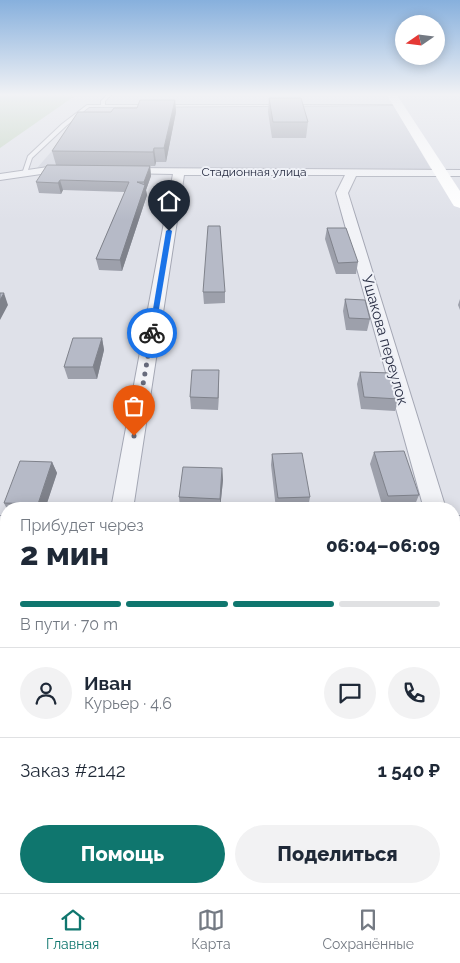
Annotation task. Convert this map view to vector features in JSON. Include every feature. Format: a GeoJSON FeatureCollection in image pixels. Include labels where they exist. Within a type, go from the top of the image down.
{"type":"FeatureCollection","features":[{"type":"Feature","properties":{"kind":"street"},"geometry":{"type":"LineString","coordinates":[[418,137],[460,204]]}},
{"type":"Feature","properties":{"kind":"street"},"geometry":{"type":"LineString","coordinates":[[0,178],[48,170],[86,171]]}},
{"type":"Feature","properties":{"kind":"street","name":"Стадионная улица"},"geometry":{"type":"LineString","coordinates":[[114,171],[460,173]]}},
{"type":"Feature","properties":{"kind":"street"},"geometry":{"type":"LineString","coordinates":[[123,502],[179,172]]}},
{"type":"Feature","properties":{"kind":"street","name":"Ушакова переулок"},"geometry":{"type":"LineString","coordinates":[[352,173],[342,193],[433,502]]}},
{"type":"Feature","properties":{"kind":"lane"},"geometry":{"type":"LineString","coordinates":[[24,173],[30,157],[52,137]]}},
{"type":"Feature","properties":{"kind":"shaded area"},"geometry":{"type":"Polygon","coordinates":[[[64,137],[412,137],[431,169],[37,168],[64,137]]]}},
{"type":"Feature","properties":{"kind":"green space"},"geometry":{"type":"Polygon","coordinates":[[[0,137],[16,137],[0,148],[0,137]]]}},
{"type":"Feature","properties":{"kind":"building"},"geometry":{"type":"Polygon","coordinates":[[[62,137],[167,137],[164,148],[154,148],[153,152],[52,151],[62,137]]]}},
{"type":"Feature","properties":{"kind":"building"},"geometry":{"type":"Polygon","coordinates":[[[47,165],[150,166],[144,182],[137,182],[145,185],[120,260],[96,259],[129,182],[60,180],[58,183],[36,182],[47,165]]]}},
{"type":"Feature","properties":{"kind":"building"},"geometry":{"type":"Polygon","coordinates":[[[208,226],[220,226],[225,292],[203,292],[208,226]]]}},
{"type":"Feature","properties":{"kind":"building"},"geometry":{"type":"Polygon","coordinates":[[[327,228],[346,228],[358,262],[338,263],[327,228]]]}},
{"type":"Feature","properties":{"kind":"building"},"geometry":{"type":"Polygon","coordinates":[[[345,299],[365,300],[370,319],[349,318],[345,299]]]}},
{"type":"Feature","properties":{"kind":"building"},"geometry":{"type":"Polygon","coordinates":[[[73,338],[102,338],[93,367],[64,367],[73,338]]]}},
{"type":"Feature","properties":{"kind":"building"},"geometry":{"type":"Polygon","coordinates":[[[192,370],[219,370],[218,398],[190,397],[192,370]]]}},
{"type":"Feature","properties":{"kind":"building"},"geometry":{"type":"Polygon","coordinates":[[[360,372],[391,373],[399,399],[364,397],[360,372]]]}},
{"type":"Feature","properties":{"kind":"building"},"geometry":{"type":"Polygon","coordinates":[[[404,451],[419,495],[388,496],[374,452],[404,451]]]}},
{"type":"Feature","properties":{"kind":"building"},"geometry":{"type":"Polygon","coordinates":[[[302,453],[310,497],[278,498],[272,454],[302,453]]]}},
{"type":"Feature","properties":{"kind":"building"},"geometry":{"type":"Polygon","coordinates":[[[20,461],[52,462],[39,502],[4,502],[20,461]]]}},
{"type":"Feature","properties":{"kind":"building"},"geometry":{"type":"Polygon","coordinates":[[[183,467],[222,468],[220,499],[179,497],[183,467]]]}},
{"type":"Feature","properties":{"kind":"way so far"},"geometry":{"type":"LineString","coordinates":[[134,436],[152,333]]}},
{"type":"Feature","properties":{"kind":"route"},"geometry":{"type":"LineString","coordinates":[[152,333],[169,231]]}}]}
